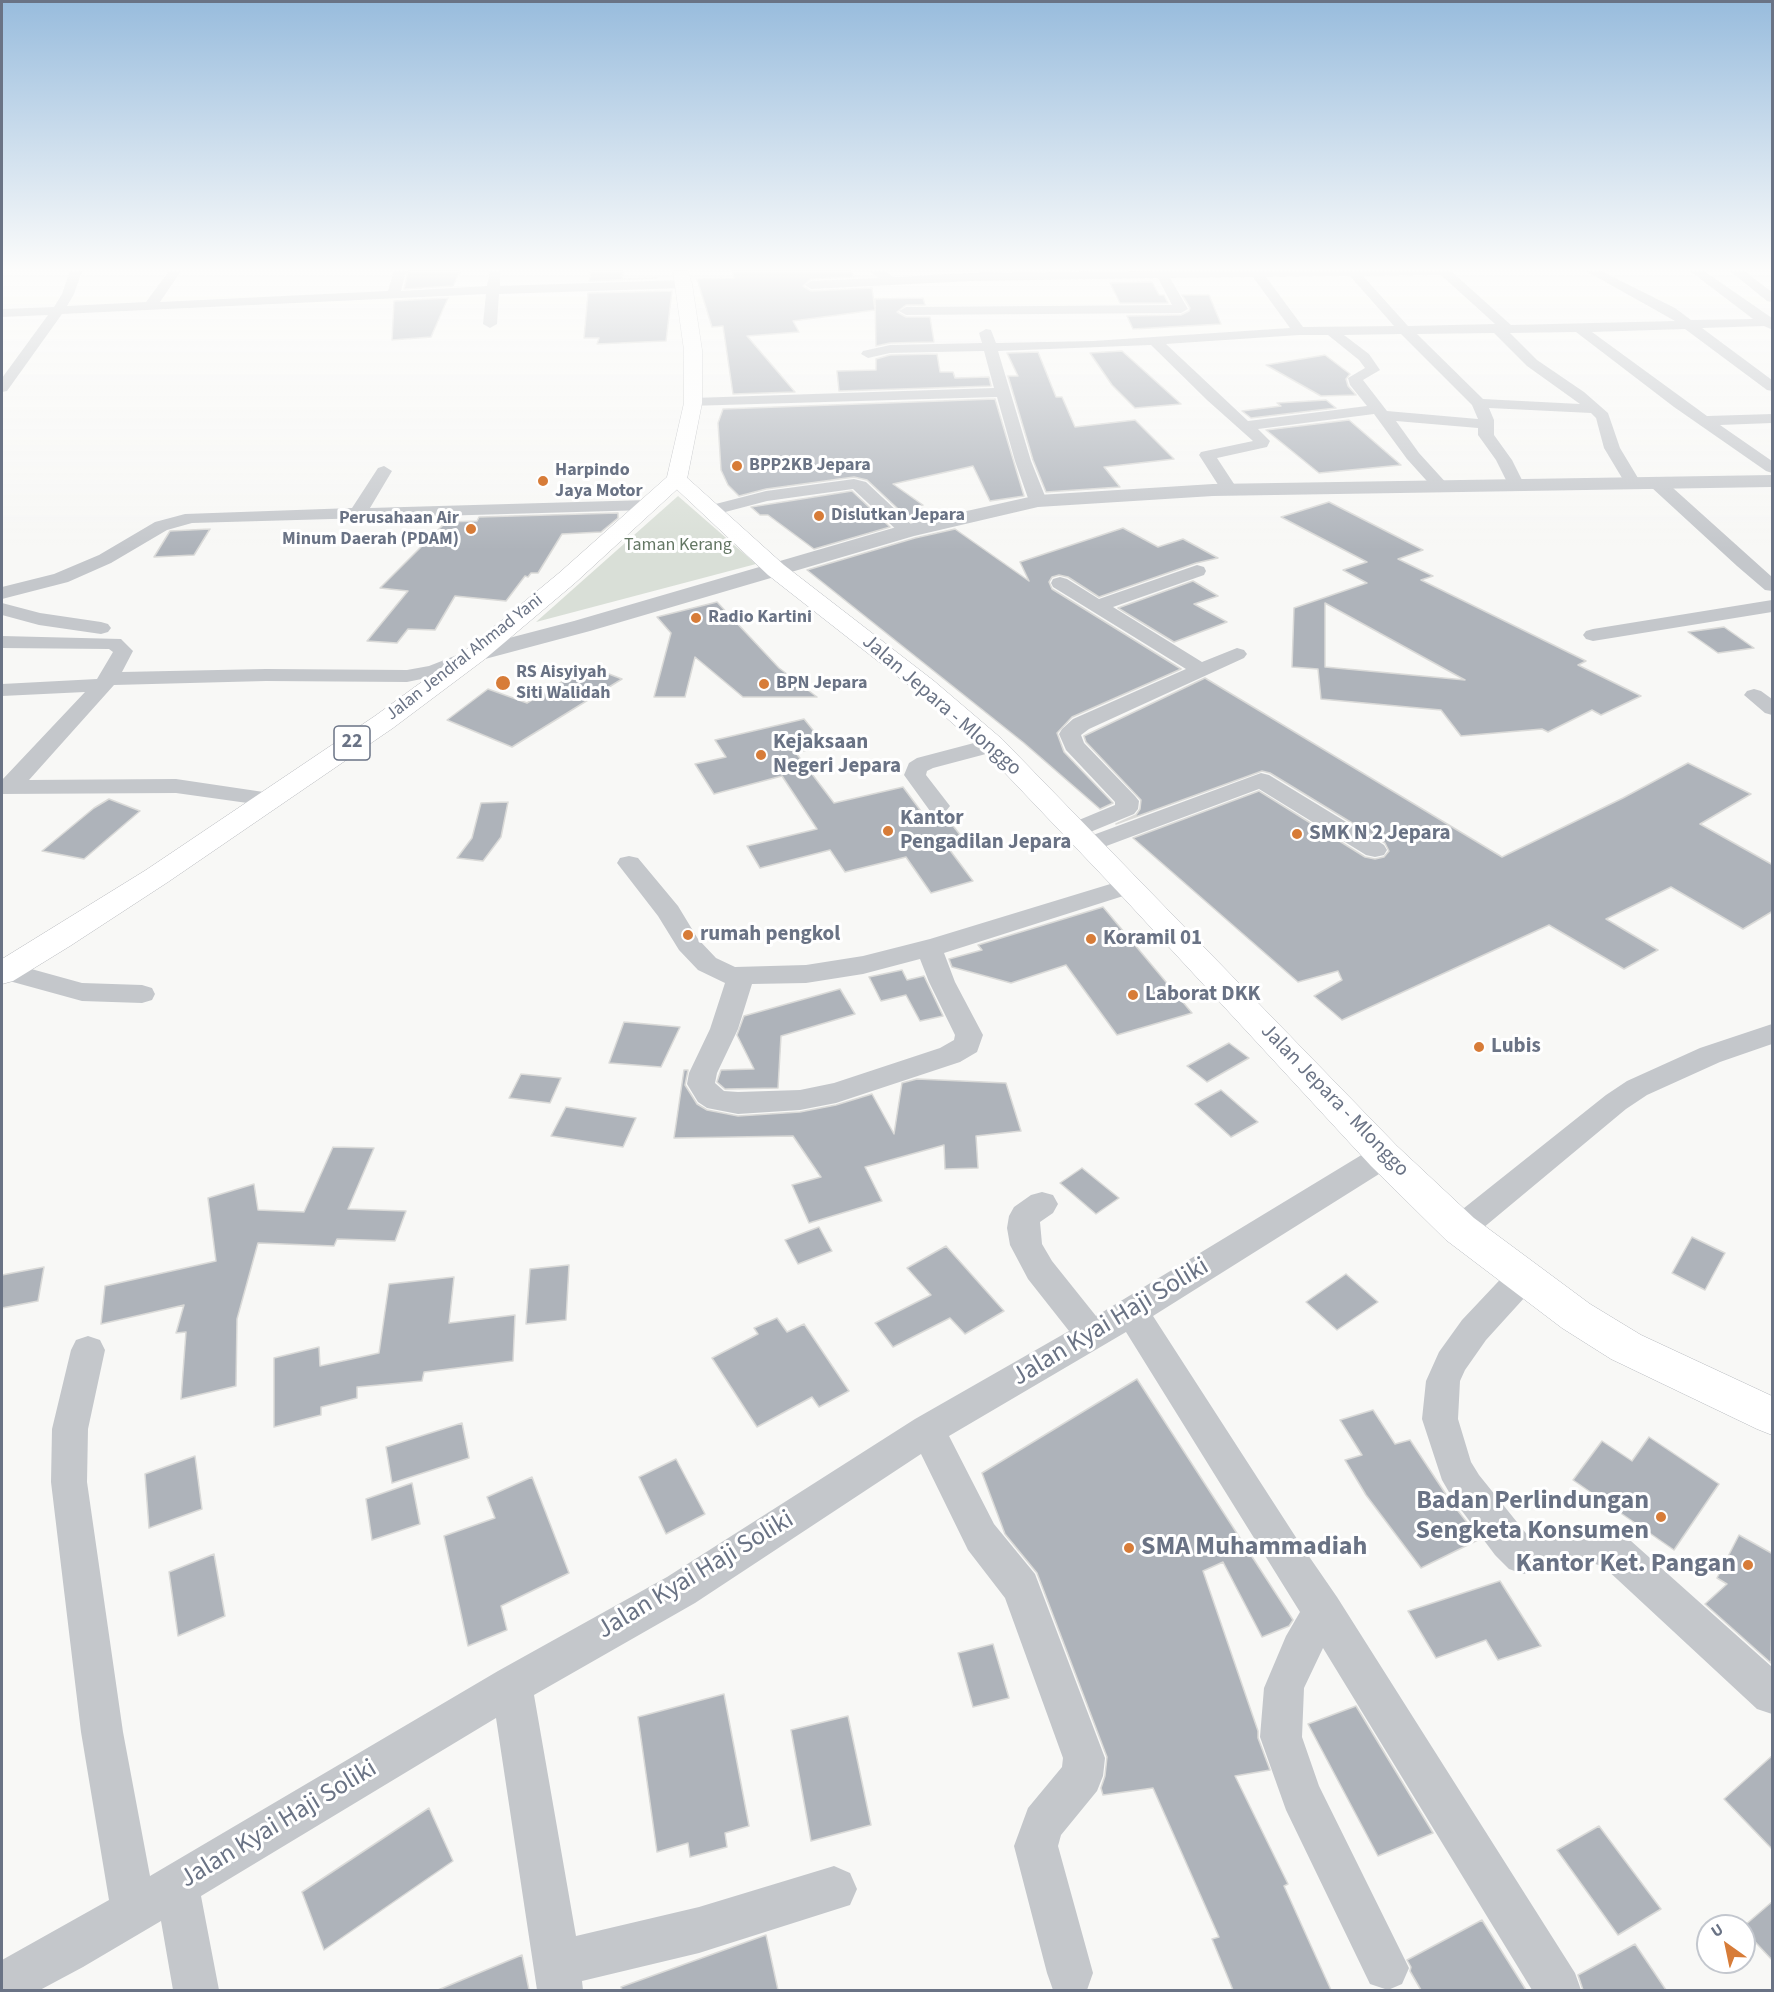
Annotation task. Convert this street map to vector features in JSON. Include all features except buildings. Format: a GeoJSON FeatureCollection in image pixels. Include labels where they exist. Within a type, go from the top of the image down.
{"type":"FeatureCollection","features":[{"type":"Feature","properties":{"kind":"main road"},"geometry":{"type":"LineString","coordinates":[[677,479],[693,403],[693,364]]}},
{"type":"Feature","properties":{"kind":"main road","name":"Jalan Jendral Ahmad Yani"},"geometry":{"type":"LineString","coordinates":[[4,972],[157,876],[384,722],[476,654],[567,578],[677,479]]}},
{"type":"Feature","properties":{"kind":"main road","name":"Jalan Jepara - Mlonggo"},"geometry":{"type":"LineString","coordinates":[[677,479],[776,570],[925,686],[993,746],[1130,886],[1384,1156],[1460,1229],[1576,1316],[1626,1347],[1773,1416]]}},
{"type":"Feature","properties":{"kind":"street"},"geometry":{"type":"LineString","coordinates":[[2,388],[19,364]]}},
{"type":"Feature","properties":{"kind":"street"},"geometry":{"type":"LineString","coordinates":[[996,364],[1002,392],[1038,501]]}},
{"type":"Feature","properties":{"kind":"street"},"geometry":{"type":"LineString","coordinates":[[1180,364],[1260,438],[1261,444],[1207,455],[1230,490]]}},
{"type":"Feature","properties":{"kind":"street"},"geometry":{"type":"LineString","coordinates":[[1369,364],[1373,370],[1355,380],[1366,398],[1380,412],[1413,456],[1441,486]]}},
{"type":"Feature","properties":{"kind":"street"},"geometry":{"type":"LineString","coordinates":[[1439,364],[1479,403],[1486,424],[1486,435],[1504,460],[1516,484]]}},
{"type":"Feature","properties":{"kind":"street"},"geometry":{"type":"LineString","coordinates":[[1533,364],[1603,416],[1612,448],[1633,483]]}},
{"type":"Feature","properties":{"kind":"street"},"geometry":{"type":"LineString","coordinates":[[1627,364],[1703,421],[1773,468]]}},
{"type":"Feature","properties":{"kind":"street"},"geometry":{"type":"LineString","coordinates":[[1742,364],[1773,387]]}},
{"type":"Feature","properties":{"kind":"street"},"geometry":{"type":"LineString","coordinates":[[693,403],[1002,392]]}},
{"type":"Feature","properties":{"kind":"street"},"geometry":{"type":"LineString","coordinates":[[1479,403],[1595,409]]}},
{"type":"Feature","properties":{"kind":"street"},"geometry":{"type":"LineString","coordinates":[[1246,426],[1380,412],[1486,424]]}},
{"type":"Feature","properties":{"kind":"street"},"geometry":{"type":"LineString","coordinates":[[1703,421],[1773,418]]}},
{"type":"Feature","properties":{"kind":"street"},"geometry":{"type":"LineString","coordinates":[[358,513],[384,471]]}},
{"type":"Feature","properties":{"kind":"street"},"geometry":{"type":"LineString","coordinates":[[2,690],[104,682],[266,675],[407,676],[434,671],[476,654],[582,626],[908,531],[1038,501],[1230,490],[1773,481]]}},
{"type":"Feature","properties":{"kind":"street"},"geometry":{"type":"LineString","coordinates":[[1657,483],[1743,562],[1773,586]]}},
{"type":"Feature","properties":{"kind":"street"},"geometry":{"type":"LineString","coordinates":[[710,511],[766,496],[854,484],[860,486],[908,531]]}},
{"type":"Feature","properties":{"kind":"street"},"geometry":{"type":"LineString","coordinates":[[2,592],[45,583],[69,574],[105,559],[161,526],[181,520],[647,505]]}},
{"type":"Feature","properties":{"kind":"street"},"geometry":{"type":"LineString","coordinates":[[1098,606],[1197,571]]}},
{"type":"Feature","properties":{"kind":"street"},"geometry":{"type":"LineString","coordinates":[[1060,583],[1202,670]]}},
{"type":"Feature","properties":{"kind":"street"},"geometry":{"type":"LineString","coordinates":[[1593,635],[1773,606]]}},
{"type":"Feature","properties":{"kind":"street"},"geometry":{"type":"LineString","coordinates":[[2,609],[39,619],[108,629],[114,643]]}},
{"type":"Feature","properties":{"kind":"street"},"geometry":{"type":"LineString","coordinates":[[2,642],[53,640],[114,643],[120,647],[123,655],[104,682],[6,787]]}},
{"type":"Feature","properties":{"kind":"street"},"geometry":{"type":"LineString","coordinates":[[1082,837],[1126,809],[1127,801],[1074,746],[1070,734],[1082,724],[1237,654]]}},
{"type":"Feature","properties":{"kind":"street"},"geometry":{"type":"LineString","coordinates":[[1754,695],[1773,709]]}},
{"type":"Feature","properties":{"kind":"street"},"geometry":{"type":"LineString","coordinates":[[938,806],[915,775],[917,768],[925,763],[993,746]]}},
{"type":"Feature","properties":{"kind":"street"},"geometry":{"type":"LineString","coordinates":[[1082,837],[1261,780],[1375,850]]}},
{"type":"Feature","properties":{"kind":"street"},"geometry":{"type":"LineString","coordinates":[[6,787],[176,786],[269,799]]}},
{"type":"Feature","properties":{"kind":"street"},"geometry":{"type":"LineString","coordinates":[[629,863],[669,912],[688,944],[707,964],[731,976],[806,974],[863,965],[929,948],[1130,886]]}},
{"type":"Feature","properties":{"kind":"street"},"geometry":{"type":"LineString","coordinates":[[741,976],[724,1029],[703,1073],[701,1084],[708,1095],[717,1101],[738,1103],[800,1100],[844,1090],[950,1055],[967,1045],[969,1035],[942,982],[929,948]]}},
{"type":"Feature","properties":{"kind":"street"},"geometry":{"type":"LineString","coordinates":[[4,972],[82,992],[142,994]]}},
{"type":"Feature","properties":{"kind":"street"},"geometry":{"type":"LineString","coordinates":[[1460,1229],[1636,1088],[1710,1055],[1773,1034]]}},
{"type":"Feature","properties":{"kind":"street","name":"Jalan Kyai Haji Soliki"},"geometry":{"type":"LineString","coordinates":[[8,1985],[512,1685],[681,1590],[928,1431],[1132,1312],[1384,1156]]}},
{"type":"Feature","properties":{"kind":"street"},"geometry":{"type":"LineString","coordinates":[[1042,1204],[1025,1216],[1023,1228],[1026,1245],[1040,1269],[1092,1335]]}},
{"type":"Feature","properties":{"kind":"street"},"geometry":{"type":"LineString","coordinates":[[1523,1276],[1474,1330],[1451,1362],[1443,1381],[1440,1419],[1455,1468],[1466,1487],[1508,1542],[1523,1556],[1587,1543],[1617,1554],[1773,1694]]}},
{"type":"Feature","properties":{"kind":"street"},"geometry":{"type":"LineString","coordinates":[[1132,1312],[1245,1493],[1323,1611],[1558,1990]]}},
{"type":"Feature","properties":{"kind":"street"},"geometry":{"type":"LineString","coordinates":[[88,1350],[70,1429],[69,1482],[102,1732],[134,1911]]}},
{"type":"Feature","properties":{"kind":"street"},"geometry":{"type":"LineString","coordinates":[[928,1431],[981,1537],[1021,1587],[1084,1758],[1082,1776],[1044,1822],[1036,1846],[1070,1973]]}},
{"type":"Feature","properties":{"kind":"street"},"geometry":{"type":"LineString","coordinates":[[1323,1611],[1300,1650],[1284,1688],[1281,1737],[1300,1795],[1386,1968]]}},
{"type":"Feature","properties":{"kind":"street"},"geometry":{"type":"LineString","coordinates":[[512,1685],[558,1977],[699,1930],[834,1889]]}},
{"type":"Feature","properties":{"kind":"street"},"geometry":{"type":"LineString","coordinates":[[177,1886],[196,1990]]}},
{"type":"Feature","properties":{"kind":"green space","name":"Taman Kerang"},"geometry":{"type":"Polygon","coordinates":[[[678,496],[756,564],[536,622],[678,496]]]}},
{"type":"Feature","properties":{"kind":"place","name":"BPP2KB Jepara"},"geometry":{"type":"Point","coordinates":[737,466]}},
{"type":"Feature","properties":{"kind":"place","name":"Harpindo Jaya Motor"},"geometry":{"type":"Point","coordinates":[543,481]}},
{"type":"Feature","properties":{"kind":"place","name":"Dislutkan Jepara"},"geometry":{"type":"Point","coordinates":[819,516]}},
{"type":"Feature","properties":{"kind":"place","name":"Perusahaan Air Minum Daerah (PDAM)"},"geometry":{"type":"Point","coordinates":[471,529]}},
{"type":"Feature","properties":{"kind":"place","name":"Radio Kartini"},"geometry":{"type":"Point","coordinates":[696,618]}},
{"type":"Feature","properties":{"kind":"place","name":"RS Aisyiyah Siti Walidah"},"geometry":{"type":"Point","coordinates":[503,683]}},
{"type":"Feature","properties":{"kind":"place","name":"BPN Jepara"},"geometry":{"type":"Point","coordinates":[764,684]}},
{"type":"Feature","properties":{"kind":"place","name":"Kejaksaan Negeri Jepara"},"geometry":{"type":"Point","coordinates":[761,755]}},
{"type":"Feature","properties":{"kind":"place","name":"Kantor Pengadilan Jepara"},"geometry":{"type":"Point","coordinates":[888,831]}},
{"type":"Feature","properties":{"kind":"place","name":"SMK N 2 Jepara"},"geometry":{"type":"Point","coordinates":[1297,834]}},
{"type":"Feature","properties":{"kind":"place","name":"rumah pengkol"},"geometry":{"type":"Point","coordinates":[688,935]}},
{"type":"Feature","properties":{"kind":"place","name":"Koramil 01"},"geometry":{"type":"Point","coordinates":[1091,939]}},
{"type":"Feature","properties":{"kind":"place","name":"Laborat DKK"},"geometry":{"type":"Point","coordinates":[1133,995]}},
{"type":"Feature","properties":{"kind":"place","name":"Lubis"},"geometry":{"type":"Point","coordinates":[1479,1047]}},
{"type":"Feature","properties":{"kind":"place","name":"Badan Perlindungan Sengketa Konsumen"},"geometry":{"type":"Point","coordinates":[1661,1517]}},
{"type":"Feature","properties":{"kind":"place","name":"SMA Muhammadiah"},"geometry":{"type":"Point","coordinates":[1129,1548]}},
{"type":"Feature","properties":{"kind":"place","name":"Kantor Ket. Pangan"},"geometry":{"type":"Point","coordinates":[1748,1565]}}]}
